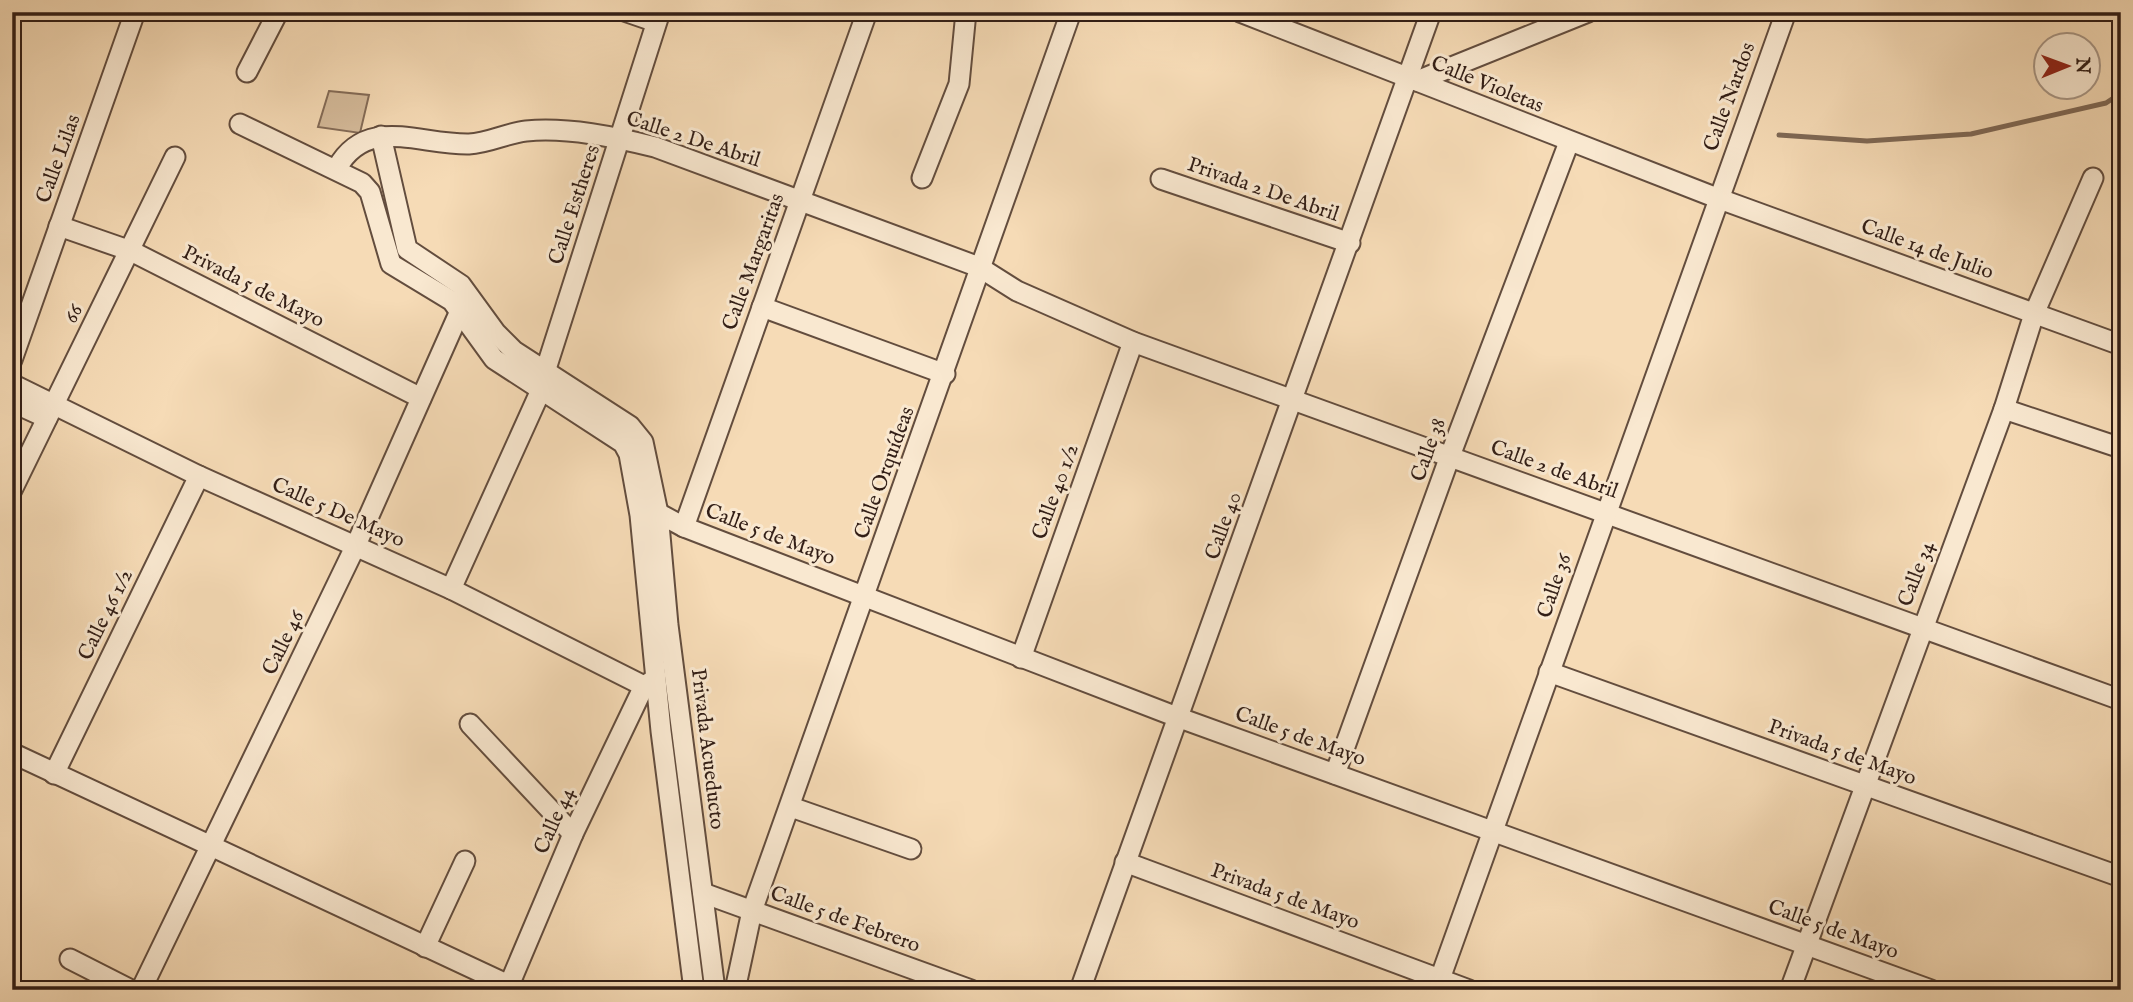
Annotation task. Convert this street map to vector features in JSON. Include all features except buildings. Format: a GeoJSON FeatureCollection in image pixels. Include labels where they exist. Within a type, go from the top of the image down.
{"type":"FeatureCollection","features":[{"type":"Feature","properties":{"kind":"street","name":"Calle Lilas"},"geometry":{"type":"LineString","coordinates":[[12,360],[135,12]]}},
{"type":"Feature","properties":{"kind":"street"},"geometry":{"type":"LineString","coordinates":[[247,72],[278,12]]}},
{"type":"Feature","properties":{"kind":"street"},"geometry":{"type":"LineString","coordinates":[[627,12],[658,17]]}},
{"type":"Feature","properties":{"kind":"street","name":"Calle Margaritas"},"geometry":{"type":"LineString","coordinates":[[684,527],[867,12]]}},
{"type":"Feature","properties":{"kind":"street"},"geometry":{"type":"LineString","coordinates":[[922,178],[959,84],[966,12]]}},
{"type":"Feature","properties":{"kind":"street","name":"Calle Orquídeas"},"geometry":{"type":"LineString","coordinates":[[735,990],[752,911],[945,374],[979,267],[1071,12]]}},
{"type":"Feature","properties":{"kind":"street","name":"Calle Violetas"},"geometry":{"type":"LineString","coordinates":[[1240,12],[1717,198]]}},
{"type":"Feature","properties":{"kind":"street","name":"Calle 40"},"geometry":{"type":"LineString","coordinates":[[1080,990],[1177,717],[1412,79],[1431,12]]}},
{"type":"Feature","properties":{"kind":"street"},"geometry":{"type":"LineString","coordinates":[[1412,79],[1588,12]]}},
{"type":"Feature","properties":{"kind":"street","name":"Calle Nardos"},"geometry":{"type":"LineString","coordinates":[[1717,198],[1786,12]]}},
{"type":"Feature","properties":{"kind":"street","name":"Calle Estheres"},"geometry":{"type":"LineString","coordinates":[[451,589],[543,381],[658,17]]}},
{"type":"Feature","properties":{"kind":"street"},"geometry":{"type":"LineString","coordinates":[[240,124],[355,176],[370,192],[391,264],[452,301],[494,359],[543,381],[637,433],[643,442],[649,514]]}},
{"type":"Feature","properties":{"kind":"street","name":"Calle 2 De Abril"},"geometry":{"type":"LineString","coordinates":[[381,136],[467,144],[528,131],[621,138],[655,147],[979,267]]}},
{"type":"Feature","properties":{"kind":"street"},"geometry":{"type":"LineString","coordinates":[[337,168],[355,144],[381,136],[407,249],[461,285],[496,333],[543,381]]}},
{"type":"Feature","properties":{"kind":"street","name":"Calle 38"},"geometry":{"type":"LineString","coordinates":[[1335,775],[1450,456],[1569,142]]}},
{"type":"Feature","properties":{"kind":"street","name":"66"},"geometry":{"type":"LineString","coordinates":[[12,490],[131,251],[174,157]]}},
{"type":"Feature","properties":{"kind":"street","name":"Calle 34"},"geometry":{"type":"LineString","coordinates":[[1790,990],[1921,627],[2004,409],[2034,314],[2093,178]]}},
{"type":"Feature","properties":{"kind":"street","name":"Privada 2 De Abril"},"geometry":{"type":"LineString","coordinates":[[1161,179],[1350,243]]}},
{"type":"Feature","properties":{"kind":"street","name":"Calle 14 de Julio"},"geometry":{"type":"LineString","coordinates":[[1717,198],[2121,345]]}},
{"type":"Feature","properties":{"kind":"street","name":"Calle 36"},"geometry":{"type":"LineString","coordinates":[[1438,984],[1717,198]]}},
{"type":"Feature","properties":{"kind":"street","name":"Privada 5 de Mayo"},"geometry":{"type":"LineString","coordinates":[[60,226],[131,251],[421,398]]}},
{"type":"Feature","properties":{"kind":"street","name":"Calle 2 de Abril"},"geometry":{"type":"LineString","coordinates":[[979,267],[1017,291],[1133,342],[2121,700]]}},
{"type":"Feature","properties":{"kind":"street"},"geometry":{"type":"LineString","coordinates":[[762,307],[945,374]]}},
{"type":"Feature","properties":{"kind":"street","name":"Calle 46"},"geometry":{"type":"LineString","coordinates":[[141,990],[356,545],[460,311]]}},
{"type":"Feature","properties":{"kind":"street","name":"Calle 40 1/2"},"geometry":{"type":"LineString","coordinates":[[1021,658],[1133,342]]}},
{"type":"Feature","properties":{"kind":"street","name":"Calle 5 De Mayo"},"geometry":{"type":"LineString","coordinates":[[12,384],[50,412],[356,545],[650,682]]}},
{"type":"Feature","properties":{"kind":"street"},"geometry":{"type":"LineString","coordinates":[[12,402],[50,412]]}},
{"type":"Feature","properties":{"kind":"street"},"geometry":{"type":"LineString","coordinates":[[2004,409],[2121,448]]}},
{"type":"Feature","properties":{"kind":"street","name":"Calle 46 1/2"},"geometry":{"type":"LineString","coordinates":[[54,774],[199,476]]}},
{"type":"Feature","properties":{"kind":"street","name":"Calle 5 de Mayo"},"geometry":{"type":"LineString","coordinates":[[649,514],[1177,717],[1931,990]]}},
{"type":"Feature","properties":{"kind":"street","name":"Privada Acueducto"},"geometry":{"type":"LineString","coordinates":[[649,514],[650,682],[694,990]]}},
{"type":"Feature","properties":{"kind":"street","name":"Privada Acueducto"},"geometry":{"type":"LineString","coordinates":[[649,514],[670,638],[715,990]]}},
{"type":"Feature","properties":{"kind":"street","name":"Privada 5 de Mayo"},"geometry":{"type":"LineString","coordinates":[[1549,672],[2121,877]]}},
{"type":"Feature","properties":{"kind":"street","name":"Calle 44"},"geometry":{"type":"LineString","coordinates":[[512,988],[573,834],[650,682]]}},
{"type":"Feature","properties":{"kind":"street"},"geometry":{"type":"LineString","coordinates":[[470,724],[573,834]]}},
{"type":"Feature","properties":{"kind":"street"},"geometry":{"type":"LineString","coordinates":[[12,753],[512,988]]}},
{"type":"Feature","properties":{"kind":"street"},"geometry":{"type":"LineString","coordinates":[[791,807],[911,849]]}},
{"type":"Feature","properties":{"kind":"street"},"geometry":{"type":"LineString","coordinates":[[425,947],[465,861]]}},
{"type":"Feature","properties":{"kind":"street","name":"Privada 5 de Mayo"},"geometry":{"type":"LineString","coordinates":[[1125,862],[1438,984],[1469,990]]}},
{"type":"Feature","properties":{"kind":"street","name":"Calle 5 de Febrero"},"geometry":{"type":"LineString","coordinates":[[703,893],[942,985],[971,990]]}},
{"type":"Feature","properties":{"kind":"street"},"geometry":{"type":"LineString","coordinates":[[70,959],[131,990]]}},
{"type":"Feature","properties":{"kind":"street"},"geometry":{"type":"LineString","coordinates":[[691,967],[712,964]]}},
{"type":"Feature","properties":{"kind":"shaded area"},"geometry":{"type":"Polygon","coordinates":[[[329,91],[369,95],[360,133],[318,127],[329,91]]]}},
{"type":"Feature","properties":{"kind":"waterway"},"geometry":{"type":"LineString","coordinates":[[1779,135],[1867,141],[1971,134],[2106,103],[2121,93]]}}]}
